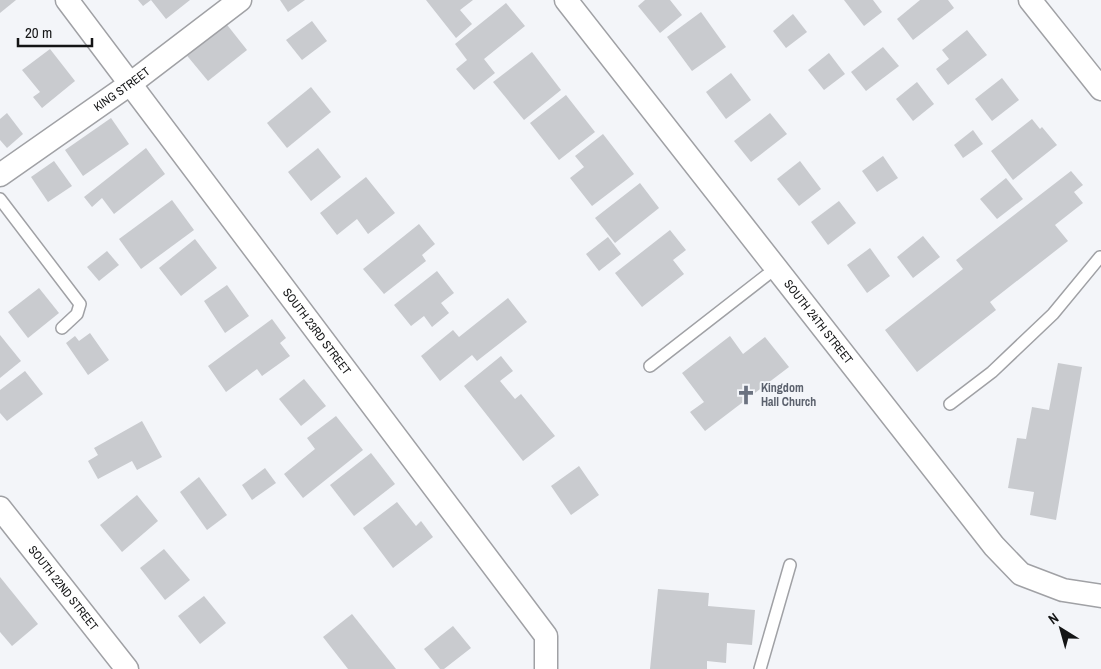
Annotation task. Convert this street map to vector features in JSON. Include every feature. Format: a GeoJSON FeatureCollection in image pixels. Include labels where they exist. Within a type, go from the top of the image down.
{"type":"FeatureCollection","features":[{"type":"Feature","properties":{"kind":"street","name":"SOUTH 23RD STREET"},"geometry":{"type":"LineString","coordinates":[[67,0],[546,636],[546,669]]}},
{"type":"Feature","properties":{"kind":"street","name":"KING STREET"},"geometry":{"type":"LineString","coordinates":[[0,175],[130,84],[240,0]]}},
{"type":"Feature","properties":{"kind":"street","name":"SOUTH 24TH STREET"},"geometry":{"type":"LineString","coordinates":[[566,0],[994,546],[1020,574],[1062,590],[1101,596]]}},
{"type":"Feature","properties":{"kind":"street"},"geometry":{"type":"LineString","coordinates":[[1030,0],[1101,89]]}},
{"type":"Feature","properties":{"kind":"street","name":"SOUTH 22ND STREET"},"geometry":{"type":"LineString","coordinates":[[0,508],[127,669]]}},
{"type":"Feature","properties":{"kind":"lane"},"geometry":{"type":"LineString","coordinates":[[0,199],[80,304],[78,314],[62,328]]}},
{"type":"Feature","properties":{"kind":"lane"},"geometry":{"type":"LineString","coordinates":[[950,404],[992,372],[1053,314],[1101,256]]}},
{"type":"Feature","properties":{"kind":"lane"},"geometry":{"type":"LineString","coordinates":[[650,366],[776,268]]}},
{"type":"Feature","properties":{"kind":"lane"},"geometry":{"type":"LineString","coordinates":[[760,669],[790,565]]}},
{"type":"Feature","properties":{"kind":"building"},"geometry":{"type":"Polygon","coordinates":[[[0,0],[16,0],[0,13],[0,0]]]}},
{"type":"Feature","properties":{"kind":"building"},"geometry":{"type":"Polygon","coordinates":[[[138,0],[151,0],[143,6],[138,0]]]}},
{"type":"Feature","properties":{"kind":"building"},"geometry":{"type":"Polygon","coordinates":[[[151,0],[190,0],[166,19],[151,0]]]}},
{"type":"Feature","properties":{"kind":"building"},"geometry":{"type":"Polygon","coordinates":[[[280,0],[305,0],[288,12],[280,0]]]}},
{"type":"Feature","properties":{"kind":"building"},"geometry":{"type":"Polygon","coordinates":[[[426,0],[473,0],[460,10],[472,24],[456,38],[426,0]]]}},
{"type":"Feature","properties":{"kind":"building"},"geometry":{"type":"Polygon","coordinates":[[[645,0],[670,0],[682,15],[660,33],[638,6],[645,0]]]}},
{"type":"Feature","properties":{"kind":"building"},"geometry":{"type":"Polygon","coordinates":[[[844,0],[873,0],[882,12],[864,26],[844,0]]]}},
{"type":"Feature","properties":{"kind":"building"},"geometry":{"type":"Polygon","coordinates":[[[920,0],[948,0],[954,8],[913,40],[897,19],[920,0]]]}},
{"type":"Feature","properties":{"kind":"building"},"geometry":{"type":"Polygon","coordinates":[[[506,3],[525,26],[484,59],[495,73],[474,90],[456,69],[467,60],[455,44],[506,3]]]}},
{"type":"Feature","properties":{"kind":"building"},"geometry":{"type":"Polygon","coordinates":[[[701,12],[726,47],[692,71],[667,37],[701,12]]]}},
{"type":"Feature","properties":{"kind":"building"},"geometry":{"type":"Polygon","coordinates":[[[793,14],[807,32],[786,48],[773,31],[793,14]]]}},
{"type":"Feature","properties":{"kind":"building"},"geometry":{"type":"Polygon","coordinates":[[[224,21],[247,50],[208,81],[184,52],[224,21]]]}},
{"type":"Feature","properties":{"kind":"building"},"geometry":{"type":"Polygon","coordinates":[[[312,21],[327,41],[302,60],[286,40],[312,21]]]}},
{"type":"Feature","properties":{"kind":"building"},"geometry":{"type":"Polygon","coordinates":[[[967,30],[987,55],[948,85],[936,69],[949,59],[942,50],[967,30]]]}},
{"type":"Feature","properties":{"kind":"building"},"geometry":{"type":"Polygon","coordinates":[[[883,47],[899,66],[866,91],[851,72],[883,47]]]}},
{"type":"Feature","properties":{"kind":"building"},"geometry":{"type":"Polygon","coordinates":[[[50,49],[75,81],[42,108],[33,97],[40,92],[22,70],[50,49]]]}},
{"type":"Feature","properties":{"kind":"building"},"geometry":{"type":"Polygon","coordinates":[[[532,52],[561,90],[524,120],[493,82],[532,52]]]}},
{"type":"Feature","properties":{"kind":"building"},"geometry":{"type":"Polygon","coordinates":[[[829,53],[845,74],[824,90],[808,70],[829,53]]]}},
{"type":"Feature","properties":{"kind":"building"},"geometry":{"type":"Polygon","coordinates":[[[731,73],[751,100],[726,119],[706,92],[731,73]]]}},
{"type":"Feature","properties":{"kind":"building"},"geometry":{"type":"Polygon","coordinates":[[[1002,78],[1019,100],[992,121],[975,99],[1002,78]]]}},
{"type":"Feature","properties":{"kind":"building"},"geometry":{"type":"Polygon","coordinates":[[[917,82],[934,104],[913,121],[896,99],[917,82]]]}},
{"type":"Feature","properties":{"kind":"building"},"geometry":{"type":"Polygon","coordinates":[[[311,87],[331,112],[287,148],[267,123],[311,87]]]}},
{"type":"Feature","properties":{"kind":"building"},"geometry":{"type":"Polygon","coordinates":[[[566,95],[595,132],[559,160],[530,123],[566,95]]]}},
{"type":"Feature","properties":{"kind":"building"},"geometry":{"type":"Polygon","coordinates":[[[7,113],[23,134],[7,148],[0,140],[0,119],[7,113]]]}},
{"type":"Feature","properties":{"kind":"building"},"geometry":{"type":"Polygon","coordinates":[[[770,113],[787,134],[751,162],[734,141],[770,113]]]}},
{"type":"Feature","properties":{"kind":"building"},"geometry":{"type":"Polygon","coordinates":[[[111,118],[129,144],[83,176],[65,150],[111,118]]]}},
{"type":"Feature","properties":{"kind":"building"},"geometry":{"type":"Polygon","coordinates":[[[1032,119],[1040,129],[1042,127],[1057,145],[1013,180],[991,151],[1032,119]]]}},
{"type":"Feature","properties":{"kind":"building"},"geometry":{"type":"Polygon","coordinates":[[[973,130],[983,144],[963,158],[954,145],[973,130]]]}},
{"type":"Feature","properties":{"kind":"building"},"geometry":{"type":"Polygon","coordinates":[[[603,134],[634,174],[592,206],[570,178],[584,167],[575,156],[603,134]]]}},
{"type":"Feature","properties":{"kind":"building"},"geometry":{"type":"Polygon","coordinates":[[[146,148],[165,174],[114,214],[102,198],[92,207],[84,197],[146,148]]]}},
{"type":"Feature","properties":{"kind":"building"},"geometry":{"type":"Polygon","coordinates":[[[318,148],[341,177],[311,201],[288,172],[318,148]]]}},
{"type":"Feature","properties":{"kind":"building"},"geometry":{"type":"Polygon","coordinates":[[[883,156],[898,178],[877,192],[862,171],[883,156]]]}},
{"type":"Feature","properties":{"kind":"building"},"geometry":{"type":"Polygon","coordinates":[[[54,161],[72,186],[48,202],[31,177],[54,161]]]}},
{"type":"Feature","properties":{"kind":"building"},"geometry":{"type":"Polygon","coordinates":[[[800,161],[821,189],[799,206],[777,179],[800,161]]]}},
{"type":"Feature","properties":{"kind":"building"},"geometry":{"type":"Polygon","coordinates":[[[1071,171],[1083,185],[1074,192],[1083,203],[1055,225],[1068,241],[990,302],[996,310],[917,372],[885,330],[963,269],[956,260],[1071,171]]]}},
{"type":"Feature","properties":{"kind":"building"},"geometry":{"type":"Polygon","coordinates":[[[366,177],[395,213],[368,234],[357,219],[337,235],[320,213],[366,177]]]}},
{"type":"Feature","properties":{"kind":"building"},"geometry":{"type":"Polygon","coordinates":[[[1006,178],[1023,199],[997,219],[980,199],[1006,178]]]}},
{"type":"Feature","properties":{"kind":"building"},"geometry":{"type":"Polygon","coordinates":[[[640,183],[659,208],[615,243],[595,218],[640,183]]]}},
{"type":"Feature","properties":{"kind":"building"},"geometry":{"type":"Polygon","coordinates":[[[172,200],[194,230],[141,269],[119,239],[172,200]]]}},
{"type":"Feature","properties":{"kind":"building"},"geometry":{"type":"Polygon","coordinates":[[[839,201],[856,223],[828,245],[811,222],[839,201]]]}},
{"type":"Feature","properties":{"kind":"building"},"geometry":{"type":"Polygon","coordinates":[[[419,224],[435,244],[422,255],[426,261],[384,294],[363,269],[419,224]]]}},
{"type":"Feature","properties":{"kind":"building"},"geometry":{"type":"Polygon","coordinates":[[[670,230],[686,250],[673,260],[684,274],[642,307],[615,273],[670,230]]]}},
{"type":"Feature","properties":{"kind":"building"},"geometry":{"type":"Polygon","coordinates":[[[923,236],[940,257],[913,278],[897,257],[923,236]]]}},
{"type":"Feature","properties":{"kind":"building"},"geometry":{"type":"Polygon","coordinates":[[[608,237],[621,254],[599,271],[586,254],[608,237]]]}},
{"type":"Feature","properties":{"kind":"building"},"geometry":{"type":"Polygon","coordinates":[[[195,239],[217,268],[181,296],[159,268],[195,239]]]}},
{"type":"Feature","properties":{"kind":"building"},"geometry":{"type":"Polygon","coordinates":[[[870,248],[890,276],[867,293],[847,265],[870,248]]]}},
{"type":"Feature","properties":{"kind":"building"},"geometry":{"type":"Polygon","coordinates":[[[107,251],[119,265],[99,281],[87,267],[107,251]]]}},
{"type":"Feature","properties":{"kind":"building"},"geometry":{"type":"Polygon","coordinates":[[[437,271],[454,293],[441,303],[449,313],[432,327],[424,316],[411,326],[394,305],[437,271]]]}},
{"type":"Feature","properties":{"kind":"building"},"geometry":{"type":"Polygon","coordinates":[[[227,285],[249,316],[225,333],[204,301],[227,285]]]}},
{"type":"Feature","properties":{"kind":"building"},"geometry":{"type":"Polygon","coordinates":[[[39,288],[59,313],[28,338],[8,312],[39,288]]]}},
{"type":"Feature","properties":{"kind":"building"},"geometry":{"type":"Polygon","coordinates":[[[508,298],[527,322],[477,361],[472,355],[440,381],[421,356],[453,330],[459,337],[508,298]]]}},
{"type":"Feature","properties":{"kind":"building"},"geometry":{"type":"Polygon","coordinates":[[[272,319],[286,338],[280,343],[290,356],[262,376],[257,369],[226,392],[208,366],[272,319]]]}},
{"type":"Feature","properties":{"kind":"building"},"geometry":{"type":"Polygon","coordinates":[[[90,333],[109,360],[88,375],[66,343],[75,336],[79,341],[90,333]]]}},
{"type":"Feature","properties":{"kind":"building"},"geometry":{"type":"Polygon","coordinates":[[[0,335],[21,361],[0,378],[0,335]]]}},
{"type":"Feature","properties":{"kind":"building"},"geometry":{"type":"Polygon","coordinates":[[[730,336],[743,354],[765,337],[789,367],[705,431],[690,412],[704,402],[682,373],[730,336]]]}},
{"type":"Feature","properties":{"kind":"building"},"geometry":{"type":"Polygon","coordinates":[[[501,356],[513,371],[500,381],[515,399],[521,394],[555,436],[523,461],[464,386],[501,356]]]}},
{"type":"Feature","properties":{"kind":"building"},"geometry":{"type":"Polygon","coordinates":[[[1058,363],[1082,367],[1056,520],[1030,515],[1034,492],[1008,488],[1017,438],[1026,439],[1032,407],[1049,410],[1058,363]]]}},
{"type":"Feature","properties":{"kind":"building"},"geometry":{"type":"Polygon","coordinates":[[[25,371],[43,394],[7,421],[0,413],[0,390],[25,371]]]}},
{"type":"Feature","properties":{"kind":"building"},"geometry":{"type":"Polygon","coordinates":[[[304,379],[326,406],[301,426],[279,399],[304,379]]]}},
{"type":"Feature","properties":{"kind":"building"},"geometry":{"type":"Polygon","coordinates":[[[336,416],[363,450],[303,498],[284,474],[315,449],[307,438],[336,416]]]}},
{"type":"Feature","properties":{"kind":"building"},"geometry":{"type":"Polygon","coordinates":[[[142,421],[162,457],[137,470],[132,461],[98,479],[88,461],[98,455],[94,448],[142,421]]]}},
{"type":"Feature","properties":{"kind":"building"},"geometry":{"type":"Polygon","coordinates":[[[371,453],[395,484],[354,516],[330,485],[371,453]]]}},
{"type":"Feature","properties":{"kind":"building"},"geometry":{"type":"Polygon","coordinates":[[[579,466],[599,495],[571,515],[551,486],[579,466]]]}},
{"type":"Feature","properties":{"kind":"building"},"geometry":{"type":"Polygon","coordinates":[[[265,468],[276,483],[252,500],[242,485],[265,468]]]}},
{"type":"Feature","properties":{"kind":"building"},"geometry":{"type":"Polygon","coordinates":[[[199,477],[227,515],[207,530],[180,492],[199,477]]]}},
{"type":"Feature","properties":{"kind":"building"},"geometry":{"type":"Polygon","coordinates":[[[137,495],[158,521],[122,552],[100,525],[137,495]]]}},
{"type":"Feature","properties":{"kind":"building"},"geometry":{"type":"Polygon","coordinates":[[[397,502],[416,526],[421,521],[433,537],[393,568],[363,528],[397,502]]]}},
{"type":"Feature","properties":{"kind":"building"},"geometry":{"type":"Polygon","coordinates":[[[164,549],[190,580],[165,600],[140,568],[164,549]]]}},
{"type":"Feature","properties":{"kind":"building"},"geometry":{"type":"Polygon","coordinates":[[[0,577],[38,624],[12,646],[0,632],[0,577]]]}},
{"type":"Feature","properties":{"kind":"building"},"geometry":{"type":"Polygon","coordinates":[[[658,589],[709,593],[708,606],[755,610],[752,645],[727,643],[726,663],[707,661],[707,669],[650,669],[658,589]]]}},
{"type":"Feature","properties":{"kind":"building"},"geometry":{"type":"Polygon","coordinates":[[[204,596],[226,623],[200,644],[178,616],[204,596]]]}},
{"type":"Feature","properties":{"kind":"building"},"geometry":{"type":"Polygon","coordinates":[[[352,614],[396,669],[348,669],[323,637],[352,614]]]}},
{"type":"Feature","properties":{"kind":"building"},"geometry":{"type":"Polygon","coordinates":[[[453,626],[471,648],[444,669],[440,669],[424,649],[453,626]]]}},
{"type":"Feature","properties":{"kind":"place","name":"Kingdom Hall Church"},"geometry":{"type":"Point","coordinates":[746,395]}}]}
